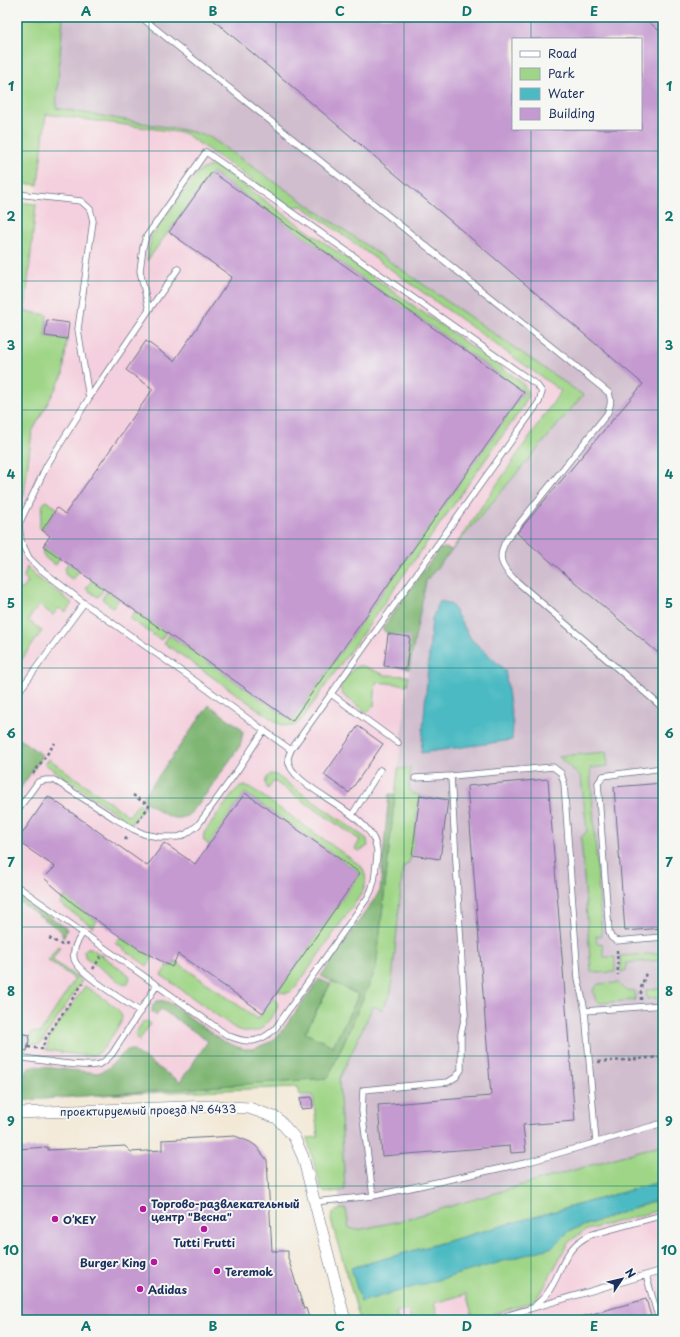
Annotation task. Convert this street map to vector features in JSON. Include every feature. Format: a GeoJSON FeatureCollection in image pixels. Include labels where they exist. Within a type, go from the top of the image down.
{"type":"FeatureCollection","features":[{"type":"Feature","properties":{"kind":"street","name":"проектируемый проезд № 6433"},"geometry":{"type":"LineString","coordinates":[[17,1113],[213,1106],[249,1108],[277,1118],[294,1137],[303,1157],[345,1320]]}},
{"type":"Feature","properties":{"kind":"lane"},"geometry":{"type":"LineString","coordinates":[[141,17],[609,394],[612,400],[607,414],[507,539],[501,549],[501,560],[505,570],[514,579],[663,708]]}},
{"type":"Feature","properties":{"kind":"lane"},"geometry":{"type":"LineString","coordinates":[[17,886],[227,1035],[238,1040],[248,1042],[260,1040],[267,1036],[282,1021],[373,889],[376,871],[376,845],[370,832],[352,815],[298,778],[290,767],[288,758],[291,750],[539,402],[542,392],[537,385],[206,152],[146,237],[143,247],[140,271],[149,310]]}},
{"type":"Feature","properties":{"kind":"lane"},"geometry":{"type":"LineString","coordinates":[[17,194],[81,202],[90,209],[94,221],[78,329],[89,398]]}},
{"type":"Feature","properties":{"kind":"lane"},"geometry":{"type":"LineString","coordinates":[[178,269],[89,398],[47,465],[18,524],[20,541],[29,558],[39,568],[84,603],[291,750]]}},
{"type":"Feature","properties":{"kind":"lane"},"geometry":{"type":"LineString","coordinates":[[17,694],[84,603]]}},
{"type":"Feature","properties":{"kind":"lane"},"geometry":{"type":"LineString","coordinates":[[330,694],[398,743]]}},
{"type":"Feature","properties":{"kind":"lane"},"geometry":{"type":"LineString","coordinates":[[17,811],[38,782],[54,780],[133,829],[144,834],[160,838],[178,837],[186,834],[198,825],[237,771],[264,730]]}},
{"type":"Feature","properties":{"kind":"lane"},"geometry":{"type":"LineString","coordinates":[[415,778],[553,767],[561,773],[564,783],[578,978],[586,1011],[596,1143]]}},
{"type":"Feature","properties":{"kind":"lane"},"geometry":{"type":"LineString","coordinates":[[663,768],[603,776],[598,783],[608,932],[616,941],[663,937]]}},
{"type":"Feature","properties":{"kind":"lane"},"geometry":{"type":"LineString","coordinates":[[352,815],[380,770]]}},
{"type":"Feature","properties":{"kind":"lane"},"geometry":{"type":"LineString","coordinates":[[373,1196],[362,1111],[363,1090],[448,1082],[456,1077],[461,1070],[461,1034],[465,1015],[451,776]]}},
{"type":"Feature","properties":{"kind":"lane"},"geometry":{"type":"LineString","coordinates":[[83,933],[78,939],[74,950],[74,960],[77,966],[88,976],[141,1012]]}},
{"type":"Feature","properties":{"kind":"lane"},"geometry":{"type":"LineString","coordinates":[[17,1057],[82,1066],[99,1064],[106,1061],[141,1012],[158,985]]}},
{"type":"Feature","properties":{"kind":"lane"},"geometry":{"type":"LineString","coordinates":[[586,1011],[663,1005]]}},
{"type":"Feature","properties":{"kind":"lane"},"geometry":{"type":"LineString","coordinates":[[314,1202],[373,1196],[526,1163],[663,1123]]}},
{"type":"Feature","properties":{"kind":"lane"},"geometry":{"type":"LineString","coordinates":[[534,1307],[546,1294],[572,1247],[580,1240],[590,1235],[663,1215]]}},
{"type":"Feature","properties":{"kind":"lane"},"geometry":{"type":"LineString","coordinates":[[491,1320],[663,1270]]}},
{"type":"Feature","properties":{"kind":"lane"},"geometry":{"type":"LineString","coordinates":[[646,1275],[659,1320]]}},
{"type":"Feature","properties":{"kind":"path"},"geometry":{"type":"LineString","coordinates":[[32,789],[26,785],[55,743]]}},
{"type":"Feature","properties":{"kind":"path"},"geometry":{"type":"LineString","coordinates":[[125,840],[149,806],[133,795]]}},
{"type":"Feature","properties":{"kind":"path"},"geometry":{"type":"LineString","coordinates":[[616,941],[618,975]]}},
{"type":"Feature","properties":{"kind":"path"},"geometry":{"type":"LineString","coordinates":[[28,1047],[42,1049],[46,1038],[106,949]]}},
{"type":"Feature","properties":{"kind":"path"},"geometry":{"type":"LineString","coordinates":[[642,1007],[641,988],[646,973]]}},
{"type":"Feature","properties":{"kind":"path"},"geometry":{"type":"LineString","coordinates":[[589,1062],[663,1057]]}},
{"type":"Feature","properties":{"kind":"shaded area"},"geometry":{"type":"Polygon","coordinates":[[[63,17],[663,17],[663,1160],[341,1247],[339,1199],[328,1078],[376,968],[409,669],[426,581],[583,395],[208,136],[188,131],[56,108],[63,17]]]}},
{"type":"Feature","properties":{"kind":"shaded area"},"geometry":{"type":"Polygon","coordinates":[[[46,107],[208,136],[583,395],[426,581],[409,669],[376,969],[328,1078],[17,1101],[17,397],[46,107]]]}},
{"type":"Feature","properties":{"kind":"shaded area"},"geometry":{"type":"Polygon","coordinates":[[[663,1209],[663,1320],[365,1320],[558,1251],[584,1231],[663,1209]]]}},
{"type":"Feature","properties":{"kind":"green space"},"geometry":{"type":"Polygon","coordinates":[[[17,17],[63,17],[56,108],[188,131],[208,136],[583,395],[452,550],[561,391],[302,206],[291,207],[184,133],[46,114],[38,185],[17,183],[17,17]]]}},
{"type":"Feature","properties":{"kind":"green space"},"geometry":{"type":"Polygon","coordinates":[[[214,166],[520,381],[527,391],[527,397],[522,408],[302,719],[297,724],[292,726],[279,724],[164,643],[169,635],[292,721],[524,392],[212,172],[147,261],[151,237],[198,172],[207,167],[214,166]]]}},
{"type":"Feature","properties":{"kind":"green space"},"geometry":{"type":"Polygon","coordinates":[[[17,202],[36,204],[25,311],[47,315],[45,336],[67,339],[63,375],[32,432],[24,494],[17,506],[17,202]]]}},
{"type":"Feature","properties":{"kind":"green space"},"geometry":{"type":"Polygon","coordinates":[[[46,501],[57,508],[42,530],[39,527],[43,504],[46,501]]]}},
{"type":"Feature","properties":{"kind":"green space"},"geometry":{"type":"Polygon","coordinates":[[[43,546],[60,558],[56,565],[47,560],[44,556],[43,546]]]}},
{"type":"Feature","properties":{"kind":"green space"},"geometry":{"type":"Polygon","coordinates":[[[446,548],[452,550],[426,581],[409,669],[406,669],[388,634],[383,630],[383,627],[439,549],[446,548]]]}},
{"type":"Feature","properties":{"kind":"green space"},"geometry":{"type":"Polygon","coordinates":[[[68,563],[79,571],[73,580],[65,574],[65,569],[68,563]]]}},
{"type":"Feature","properties":{"kind":"green space"},"geometry":{"type":"Polygon","coordinates":[[[27,567],[34,575],[72,603],[66,612],[58,608],[53,615],[39,605],[28,620],[42,631],[17,666],[17,586],[22,590],[28,582],[24,577],[27,567]]]}},
{"type":"Feature","properties":{"kind":"green space"},"geometry":{"type":"Polygon","coordinates":[[[92,580],[104,589],[98,597],[86,589],[92,580]]]}},
{"type":"Feature","properties":{"kind":"green space"},"geometry":{"type":"Polygon","coordinates":[[[107,591],[119,599],[113,608],[102,599],[107,591]]]}},
{"type":"Feature","properties":{"kind":"green space"},"geometry":{"type":"Polygon","coordinates":[[[135,611],[166,632],[161,640],[130,619],[135,611]]]}},
{"type":"Feature","properties":{"kind":"green space"},"geometry":{"type":"Polygon","coordinates":[[[358,666],[363,666],[385,675],[408,676],[407,685],[376,682],[374,706],[368,712],[365,711],[343,695],[341,691],[341,685],[353,669],[358,666]]]}},
{"type":"Feature","properties":{"kind":"green space"},"geometry":{"type":"Polygon","coordinates":[[[209,705],[241,728],[243,733],[240,746],[192,812],[179,818],[167,816],[142,799],[209,705]]]}},
{"type":"Feature","properties":{"kind":"green space"},"geometry":{"type":"Polygon","coordinates":[[[17,737],[42,755],[17,793],[17,737]]]}},
{"type":"Feature","properties":{"kind":"green space"},"geometry":{"type":"Polygon","coordinates":[[[606,752],[608,766],[590,768],[602,936],[596,936],[597,944],[602,943],[604,957],[615,957],[615,972],[597,973],[591,971],[581,838],[587,831],[581,777],[558,756],[606,752]]]}},
{"type":"Feature","properties":{"kind":"green space"},"geometry":{"type":"Polygon","coordinates":[[[49,759],[129,816],[139,803],[144,807],[131,824],[45,764],[49,759]]]}},
{"type":"Feature","properties":{"kind":"green space"},"geometry":{"type":"Polygon","coordinates":[[[410,768],[409,788],[413,794],[420,795],[412,855],[408,864],[403,867],[391,992],[382,1010],[373,1006],[339,1080],[345,1190],[325,1193],[321,1189],[307,1138],[318,1137],[313,1095],[300,1095],[298,1087],[98,1095],[328,1078],[376,968],[398,769],[410,768]]]}},
{"type":"Feature","properties":{"kind":"green space"},"geometry":{"type":"Polygon","coordinates":[[[271,774],[276,775],[367,839],[368,846],[360,851],[355,849],[360,840],[274,781],[268,789],[266,781],[267,777],[271,774]]]}},
{"type":"Feature","properties":{"kind":"green space"},"geometry":{"type":"Polygon","coordinates":[[[240,787],[250,787],[361,866],[365,876],[365,886],[362,893],[296,987],[288,993],[278,991],[360,873],[245,793],[209,845],[207,844],[204,840],[204,833],[235,791],[240,787]]]}},
{"type":"Feature","properties":{"kind":"green space"},"geometry":{"type":"Polygon","coordinates":[[[389,794],[395,794],[376,969],[328,1078],[17,1101],[17,1084],[24,1085],[25,1073],[30,1067],[34,1066],[98,1073],[107,1069],[127,1050],[132,1050],[180,1082],[208,1041],[161,1009],[156,1016],[152,1012],[152,1008],[157,1001],[170,1003],[221,1040],[245,1049],[253,1049],[270,1042],[280,1034],[319,979],[330,984],[305,1033],[333,1046],[359,995],[321,976],[380,891],[389,794]]]}},
{"type":"Feature","properties":{"kind":"green space"},"geometry":{"type":"Polygon","coordinates":[[[17,893],[67,929],[63,938],[61,931],[17,900],[17,893]]]}},
{"type":"Feature","properties":{"kind":"green space"},"geometry":{"type":"Polygon","coordinates":[[[65,896],[97,921],[93,927],[60,904],[65,896]]]}},
{"type":"Feature","properties":{"kind":"green space"},"geometry":{"type":"Polygon","coordinates":[[[120,937],[153,957],[147,966],[115,943],[120,937]]]}},
{"type":"Feature","properties":{"kind":"green space"},"geometry":{"type":"Polygon","coordinates":[[[58,946],[60,947],[52,960],[82,981],[40,1045],[29,1043],[32,1032],[40,1033],[75,979],[48,960],[58,946]]]}},
{"type":"Feature","properties":{"kind":"green space"},"geometry":{"type":"Polygon","coordinates":[[[87,948],[91,948],[128,974],[130,977],[128,983],[125,985],[121,983],[85,957],[84,951],[87,948]]]}},
{"type":"Feature","properties":{"kind":"green space"},"geometry":{"type":"Polygon","coordinates":[[[663,953],[663,960],[626,963],[626,971],[621,972],[620,956],[663,953]]]}},
{"type":"Feature","properties":{"kind":"green space"},"geometry":{"type":"Polygon","coordinates":[[[175,961],[258,1019],[273,998],[277,1002],[277,1009],[264,1026],[257,1031],[248,1032],[236,1029],[161,975],[168,965],[172,967],[175,961]]]}},
{"type":"Feature","properties":{"kind":"green space"},"geometry":{"type":"Polygon","coordinates":[[[332,981],[359,995],[333,1046],[305,1033],[332,981]]]}},
{"type":"Feature","properties":{"kind":"green space"},"geometry":{"type":"Polygon","coordinates":[[[618,983],[626,991],[634,990],[635,1000],[601,1003],[596,1001],[593,991],[598,984],[618,983]]]}},
{"type":"Feature","properties":{"kind":"green space"},"geometry":{"type":"Polygon","coordinates":[[[85,986],[106,1000],[121,1013],[122,1020],[118,1027],[103,1049],[96,1054],[79,1055],[46,1050],[49,1038],[85,986]]]}},
{"type":"Feature","properties":{"kind":"green space"},"geometry":{"type":"Polygon","coordinates":[[[663,988],[663,997],[647,999],[646,990],[663,988]]]}},
{"type":"Feature","properties":{"kind":"green space"},"geometry":{"type":"Polygon","coordinates":[[[147,1021],[150,1024],[139,1041],[135,1034],[143,1022],[147,1021]]]}},
{"type":"Feature","properties":{"kind":"green space"},"geometry":{"type":"Polygon","coordinates":[[[663,1144],[663,1181],[351,1268],[552,1247],[569,1231],[663,1198],[663,1209],[584,1231],[568,1243],[544,1287],[537,1297],[531,1302],[474,1320],[466,1294],[434,1303],[439,1320],[411,1320],[408,1310],[396,1313],[398,1320],[360,1320],[331,1220],[332,1213],[340,1209],[346,1209],[349,1228],[357,1230],[400,1221],[663,1144]]]}},
{"type":"Feature","properties":{"kind":"water"},"geometry":{"type":"Polygon","coordinates":[[[440,601],[451,604],[471,639],[505,670],[513,725],[512,740],[421,753],[432,618],[440,601]]]}},
{"type":"Feature","properties":{"kind":"water"},"geometry":{"type":"Polygon","coordinates":[[[663,1181],[663,1198],[569,1231],[553,1247],[361,1302],[351,1268],[663,1181]]]}},
{"type":"Feature","properties":{"kind":"building"},"geometry":{"type":"Polygon","coordinates":[[[210,17],[643,17],[663,34],[663,657],[517,533],[643,384],[210,17]]]}},
{"type":"Feature","properties":{"kind":"building"},"geometry":{"type":"Polygon","coordinates":[[[212,172],[524,392],[292,721],[43,546],[50,536],[42,530],[57,508],[65,514],[153,389],[126,370],[146,341],[174,361],[232,277],[169,232],[212,172]]]}},
{"type":"Feature","properties":{"kind":"building"},"geometry":{"type":"Polygon","coordinates":[[[47,320],[69,323],[67,339],[45,336],[47,320]]]}},
{"type":"Feature","properties":{"kind":"building"},"geometry":{"type":"Polygon","coordinates":[[[388,634],[410,637],[406,669],[384,666],[388,634]]]}},
{"type":"Feature","properties":{"kind":"building"},"geometry":{"type":"Polygon","coordinates":[[[358,726],[383,744],[349,793],[324,775],[358,726]]]}},
{"type":"Feature","properties":{"kind":"building"},"geometry":{"type":"Polygon","coordinates":[[[548,779],[575,1121],[523,1125],[526,1152],[511,1153],[510,1146],[382,1156],[378,1105],[491,1096],[467,786],[548,779]]]}},
{"type":"Feature","properties":{"kind":"building"},"geometry":{"type":"Polygon","coordinates":[[[663,783],[663,928],[625,931],[614,787],[663,783]]]}},
{"type":"Feature","properties":{"kind":"building"},"geometry":{"type":"Polygon","coordinates":[[[245,793],[360,873],[263,1013],[178,954],[172,967],[139,949],[109,929],[74,904],[44,878],[55,867],[17,841],[48,796],[147,866],[164,843],[195,864],[245,793]]]}},
{"type":"Feature","properties":{"kind":"building"},"geometry":{"type":"Polygon","coordinates":[[[420,795],[448,800],[440,859],[412,855],[420,795]]]}},
{"type":"Feature","properties":{"kind":"building"},"geometry":{"type":"Polygon","coordinates":[[[17,1033],[30,1035],[27,1051],[17,1049],[17,1033]]]}},
{"type":"Feature","properties":{"kind":"building"},"geometry":{"type":"Polygon","coordinates":[[[312,1097],[313,1108],[301,1109],[300,1098],[312,1097]]]}},
{"type":"Feature","properties":{"kind":"building","name":"Торгово-развлекательный центр \"Весна\""},"geometry":{"type":"Polygon","coordinates":[[[235,1136],[256,1146],[267,1160],[272,1251],[288,1251],[288,1258],[304,1309],[306,1308],[309,1318],[302,1320],[17,1320],[17,1149],[48,1147],[48,1150],[125,1146],[131,1152],[162,1150],[162,1140],[235,1136]]]}},
{"type":"Feature","properties":{"kind":"building"},"geometry":{"type":"Polygon","coordinates":[[[646,1299],[652,1320],[581,1320],[581,1317],[646,1299]]]}},
{"type":"Feature","properties":{"kind":"place","name":"Торгово-развлекательный центр \"Весна\""},"geometry":{"type":"Point","coordinates":[143,1209]}},
{"type":"Feature","properties":{"kind":"place","name":"O’KEY"},"geometry":{"type":"Point","coordinates":[55,1219]}},
{"type":"Feature","properties":{"kind":"place","name":"Tutti Frutti"},"geometry":{"type":"Point","coordinates":[204,1229]}},
{"type":"Feature","properties":{"kind":"place","name":"Burger King"},"geometry":{"type":"Point","coordinates":[154,1262]}},
{"type":"Feature","properties":{"kind":"place","name":"Teremok"},"geometry":{"type":"Point","coordinates":[217,1271]}},
{"type":"Feature","properties":{"kind":"place","name":"Adidas"},"geometry":{"type":"Point","coordinates":[140,1289]}}]}
